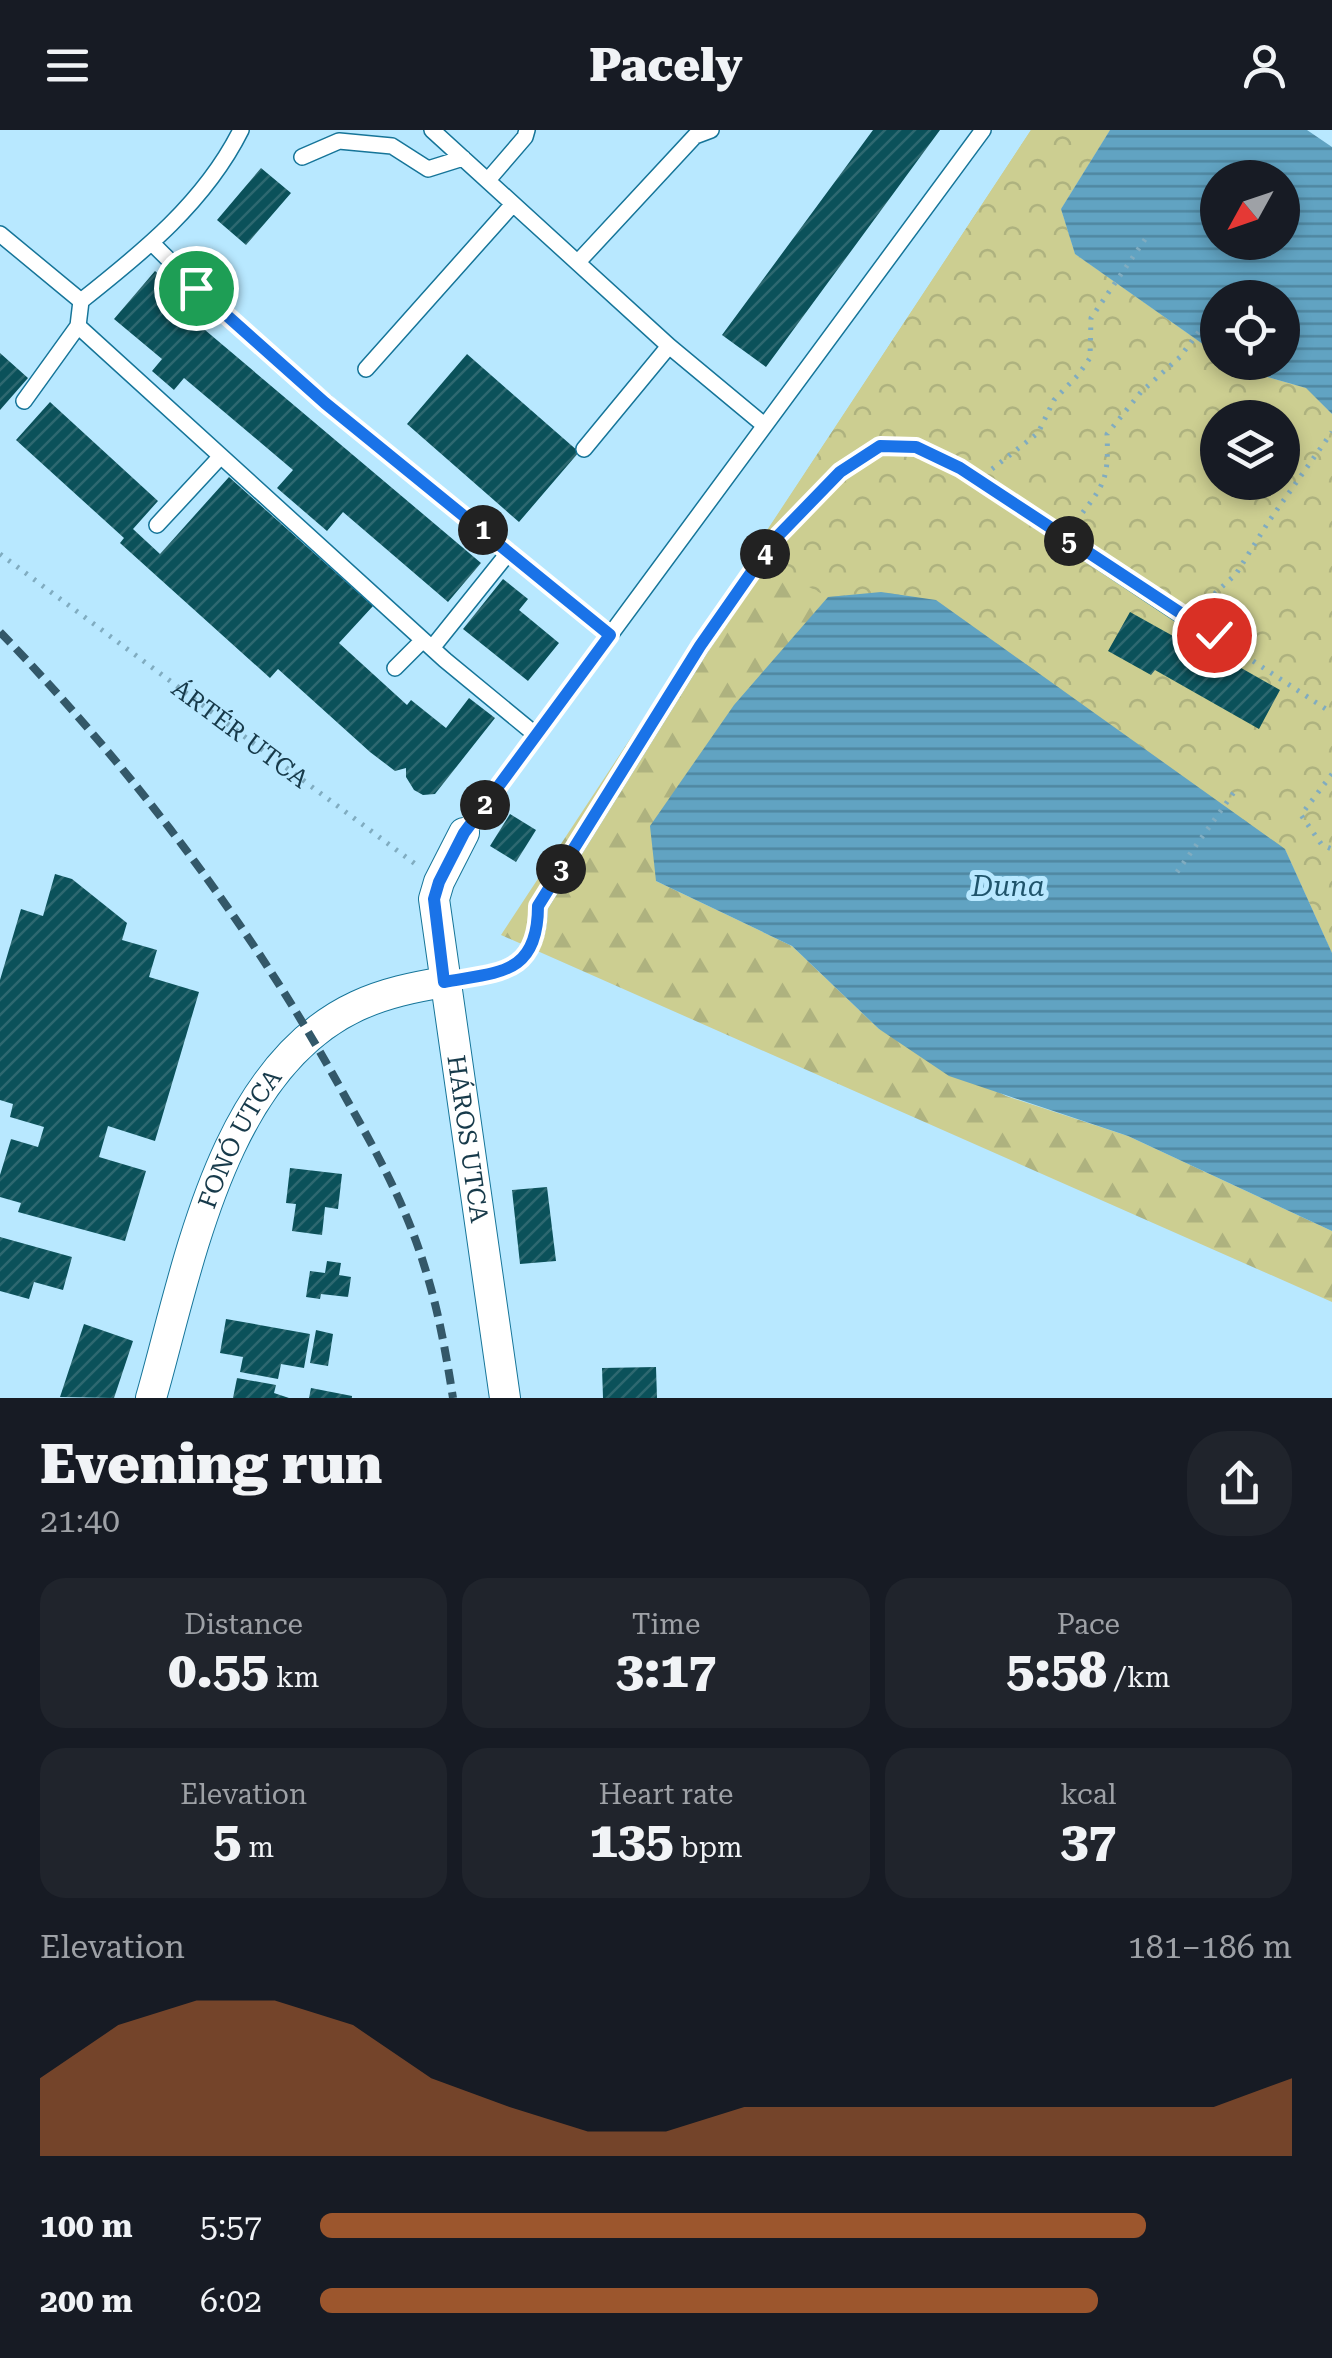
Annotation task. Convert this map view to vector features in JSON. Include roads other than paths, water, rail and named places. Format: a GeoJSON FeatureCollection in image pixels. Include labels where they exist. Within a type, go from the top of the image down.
{"type":"FeatureCollection","features":[{"type":"Feature","properties":{"kind":"street","name":"HÁROS UTCA"},"geometry":{"type":"LineString","coordinates":[[464,833],[434,899],[505,1398]]}},
{"type":"Feature","properties":{"kind":"street","name":"FONÓ UTCA"},"geometry":{"type":"LineString","coordinates":[[150,1398],[212,1190],[256,1098],[296,1050],[354,1007],[396,990],[444,982]]}},
{"type":"Feature","properties":{"kind":"lane"},"geometry":{"type":"LineString","coordinates":[[24,401],[78,326],[81,301],[153,244],[220,168],[241,130]]}},
{"type":"Feature","properties":{"kind":"lane"},"geometry":{"type":"LineString","coordinates":[[432,130],[669,346],[764,425]]}},
{"type":"Feature","properties":{"kind":"lane"},"geometry":{"type":"LineString","coordinates":[[488,180],[525,137],[526,130]]}},
{"type":"Feature","properties":{"kind":"lane"},"geometry":{"type":"LineString","coordinates":[[578,262],[694,136],[712,130]]}},
{"type":"Feature","properties":{"kind":"lane"},"geometry":{"type":"LineString","coordinates":[[464,833],[982,130]]}},
{"type":"Feature","properties":{"kind":"lane"},"geometry":{"type":"LineString","coordinates":[[302,157],[339,141],[392,146],[428,169],[463,158]]}},
{"type":"Feature","properties":{"kind":"lane"},"geometry":{"type":"LineString","coordinates":[[366,369],[514,204]]}},
{"type":"Feature","properties":{"kind":"lane"},"geometry":{"type":"LineString","coordinates":[[0,234],[81,301]]}},
{"type":"Feature","properties":{"kind":"lane"},"geometry":{"type":"LineString","coordinates":[[153,244],[196,288],[325,403],[610,635]]}},
{"type":"Feature","properties":{"kind":"lane"},"geometry":{"type":"LineString","coordinates":[[78,326],[427,644],[536,735]]}},
{"type":"Feature","properties":{"kind":"lane"},"geometry":{"type":"LineString","coordinates":[[584,449],[669,346]]}},
{"type":"Feature","properties":{"kind":"lane"},"geometry":{"type":"LineString","coordinates":[[444,982],[512,969],[524,958],[538,930],[538,906],[700,646],[774,540],[840,472],[880,446],[916,447],[978,480],[1202,629]]}},
{"type":"Feature","properties":{"kind":"lane"},"geometry":{"type":"LineString","coordinates":[[157,525],[221,456]]}},
{"type":"Feature","properties":{"kind":"lane"},"geometry":{"type":"LineString","coordinates":[[394,668],[427,644],[510,552]]}},
{"type":"Feature","properties":{"kind":"water"},"geometry":{"type":"Polygon","coordinates":[[[1110,130],[1307,130],[1332,147],[1332,414],[1306,388],[1278,380],[1300,380],[1300,280],[1200,280],[1200,342],[1075,254],[1061,209],[1110,130]]]}},
{"type":"Feature","properties":{"kind":"water","name":"Duna"},"geometry":{"type":"Polygon","coordinates":[[[881,592],[936,600],[1285,849],[1332,953],[1332,1231],[1128,1136],[949,1076],[879,1029],[792,946],[656,881],[650,826],[734,705],[828,597],[881,592]]]}},
{"type":"Feature","properties":{"kind":"railway"},"geometry":{"type":"LineString","coordinates":[[0,632],[98,740],[189,854],[273,974],[311,1037],[380,1160],[409,1222],[433,1298],[453,1398]]}}]}
